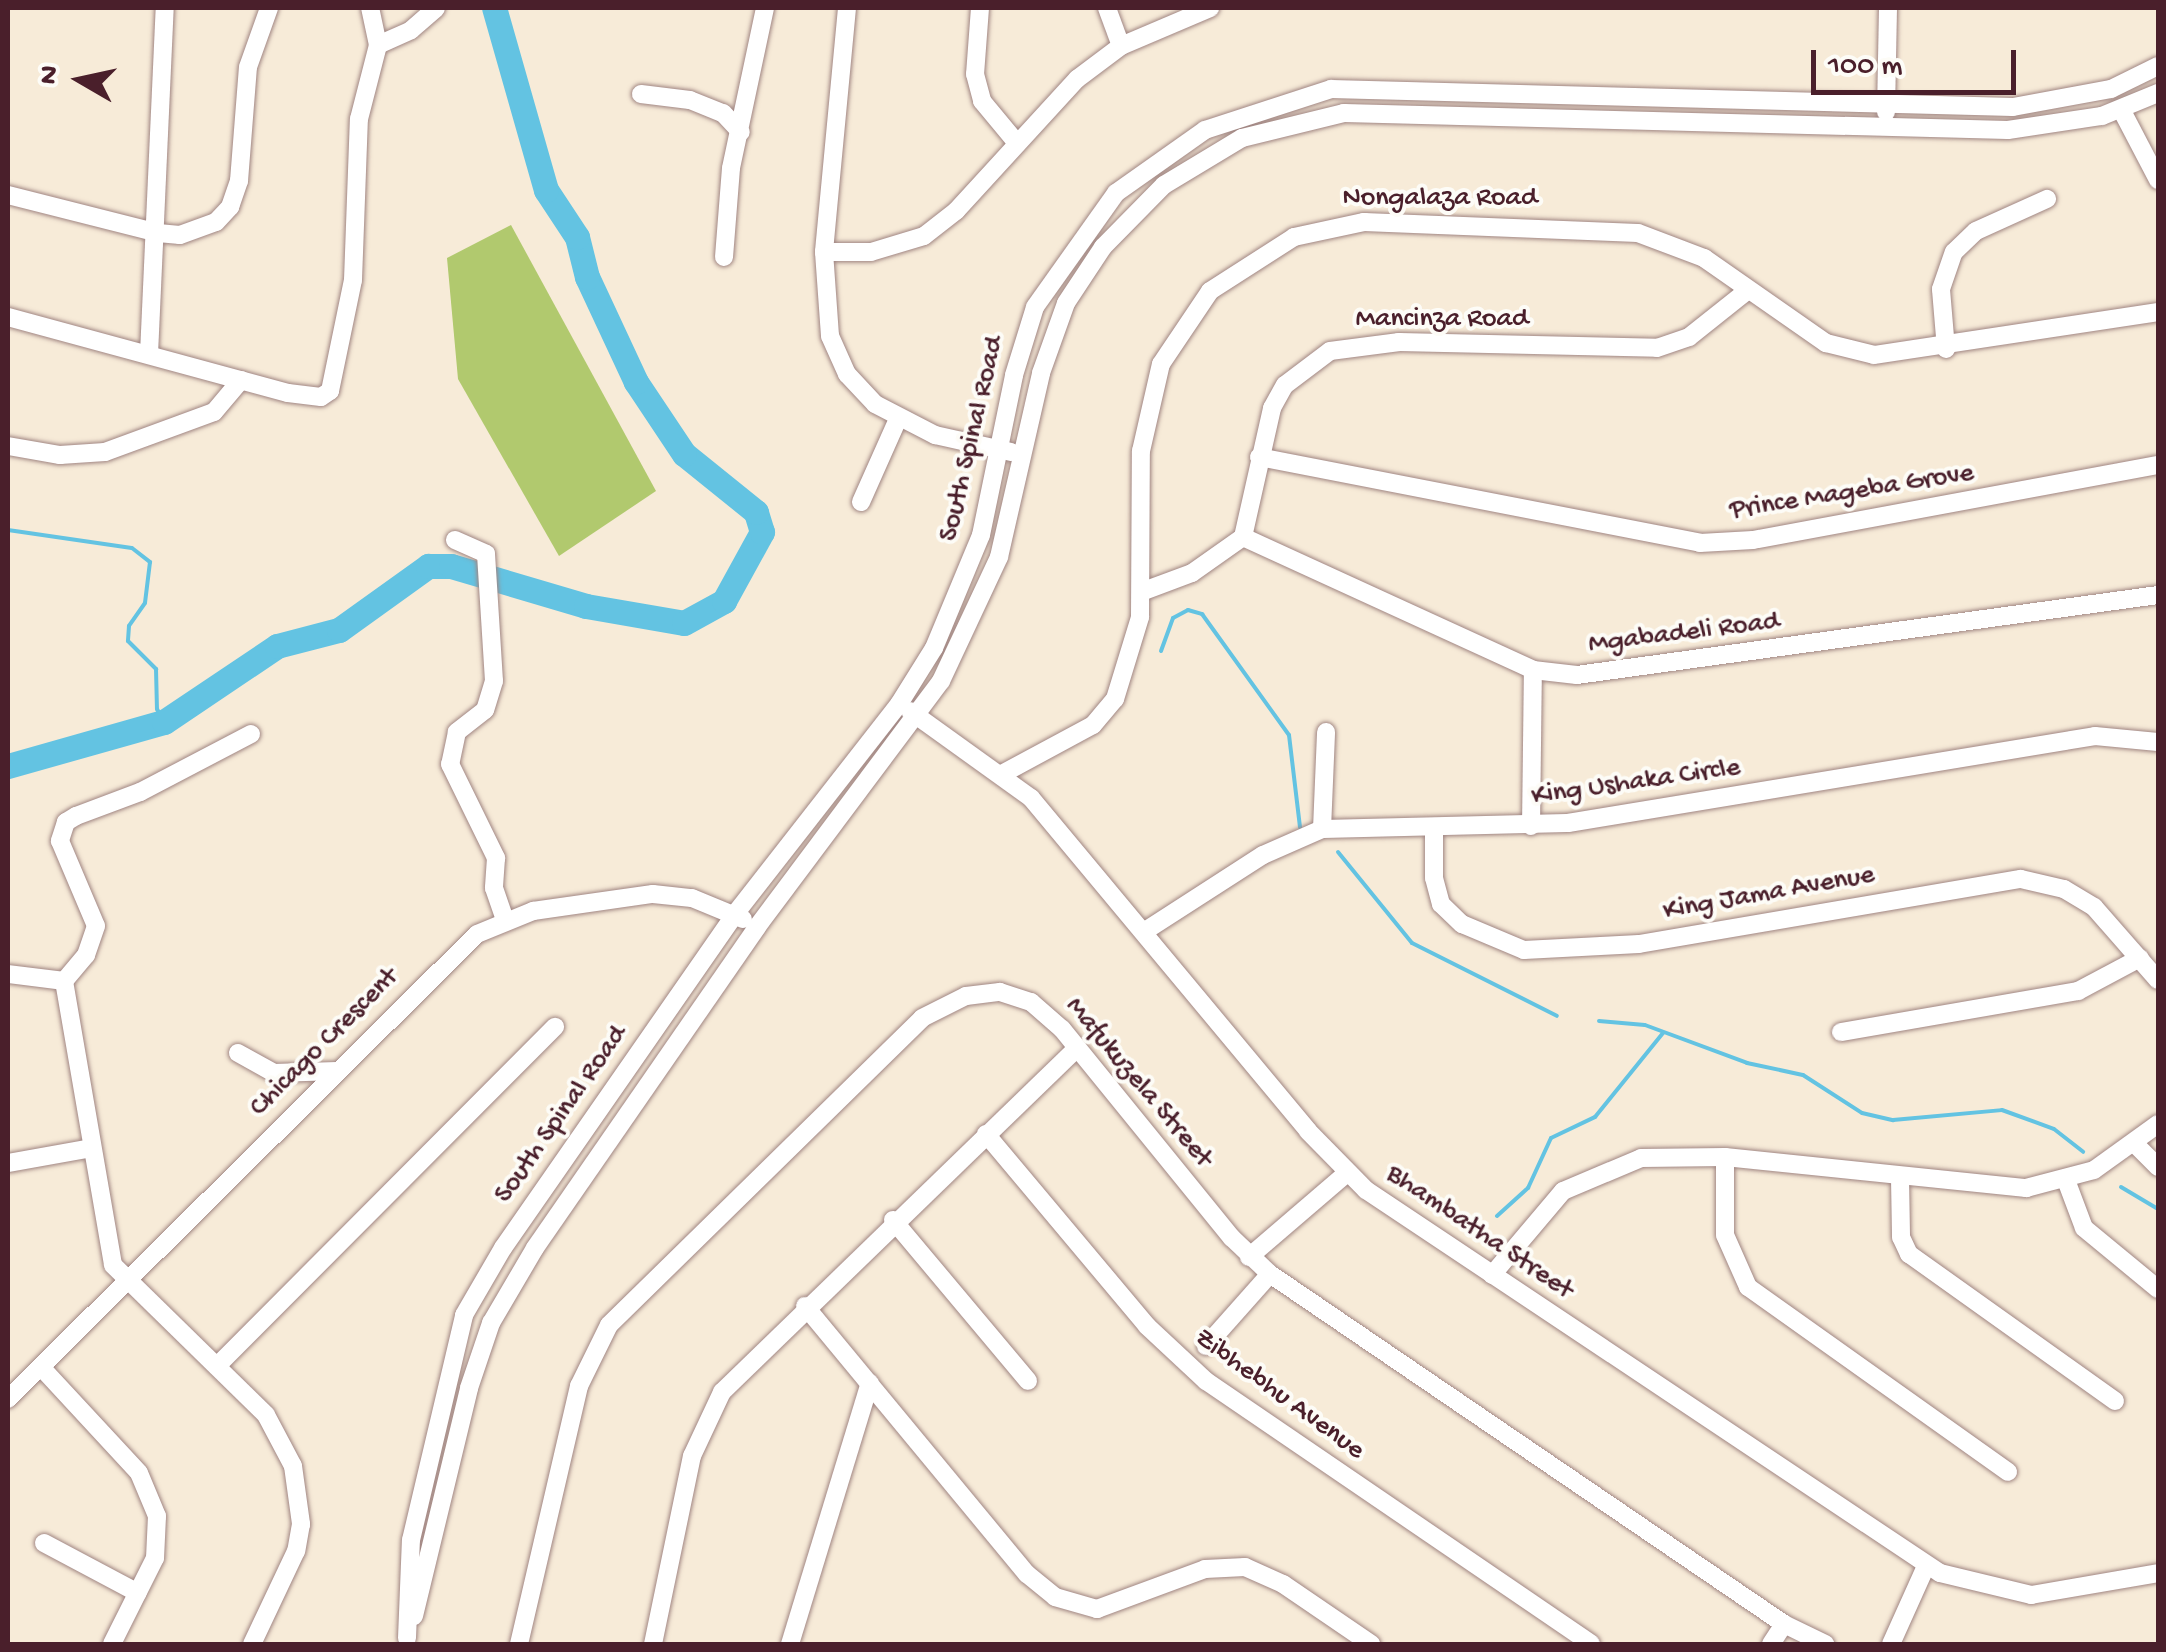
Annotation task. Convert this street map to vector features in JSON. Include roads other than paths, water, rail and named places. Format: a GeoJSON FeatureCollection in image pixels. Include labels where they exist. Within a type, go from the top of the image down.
{"type":"FeatureCollection","features":[{"type":"Feature","properties":{"kind":"street"},"geometry":{"type":"LineString","coordinates":[[149,354],[158,233],[165,8]]}},
{"type":"Feature","properties":{"kind":"street"},"geometry":{"type":"LineString","coordinates":[[8,196],[158,233],[197,231],[230,207],[239,181],[248,66],[269,8]]}},
{"type":"Feature","properties":{"kind":"street"},"geometry":{"type":"LineString","coordinates":[[8,318],[241,380],[321,397],[338,376],[357,240],[359,119],[378,45],[370,8]]}},
{"type":"Feature","properties":{"kind":"street"},"geometry":{"type":"LineString","coordinates":[[378,45],[411,30],[436,8]]}},
{"type":"Feature","properties":{"kind":"street"},"geometry":{"type":"LineString","coordinates":[[724,258],[723,217],[765,8]]}},
{"type":"Feature","properties":{"kind":"street"},"geometry":{"type":"LineString","coordinates":[[847,8],[824,252],[824,313],[836,352],[860,391],[898,419],[1024,454]]}},
{"type":"Feature","properties":{"kind":"street"},"geometry":{"type":"LineString","coordinates":[[980,8],[976,74],[982,101],[1016,142]]}},
{"type":"Feature","properties":{"kind":"street"},"geometry":{"type":"LineString","coordinates":[[1107,8],[1122,46]]}},
{"type":"Feature","properties":{"kind":"street"},"geometry":{"type":"LineString","coordinates":[[824,252],[871,252],[924,236],[956,211],[1078,79],[1122,46],[1210,8]]}},
{"type":"Feature","properties":{"kind":"street"},"geometry":{"type":"LineString","coordinates":[[1886,126],[1888,8]]}},
{"type":"Feature","properties":{"kind":"street","name":"South Spinal Road"},"geometry":{"type":"LineString","coordinates":[[406,1641],[411,1540],[464,1316],[503,1248],[735,914],[899,704],[965,580],[1000,450],[1024,338],[1071,250],[1143,170],[1242,113],[1331,89],[1381,87],[1886,103],[2043,104],[2111,89],[2158,66]]}},
{"type":"Feature","properties":{"kind":"street","name":"South Spinal Road"},"geometry":{"type":"LineString","coordinates":[[406,1641],[491,1322],[534,1248],[757,927],[917,716],[972,623],[999,557],[1052,336],[1082,274],[1164,185],[1242,138],[1320,115],[1387,111],[2008,130],[2122,110],[2158,93]]}},
{"type":"Feature","properties":{"kind":"street"},"geometry":{"type":"LineString","coordinates":[[641,94],[690,100],[723,114],[742,132]]}},
{"type":"Feature","properties":{"kind":"street"},"geometry":{"type":"LineString","coordinates":[[2122,110],[2158,180]]}},
{"type":"Feature","properties":{"kind":"street"},"geometry":{"type":"LineString","coordinates":[[1946,348],[1940,289],[1954,252],[1976,231],[2047,198]]}},
{"type":"Feature","properties":{"kind":"street","name":"Nongalaza Road"},"geometry":{"type":"LineString","coordinates":[[1002,774],[1092,725],[1115,699],[1136,642],[1142,592],[1140,479],[1153,384],[1173,339],[1210,290],[1268,249],[1320,228],[1364,222],[1588,227],[1676,245],[1842,349],[1891,356],[2158,312]]}},
{"type":"Feature","properties":{"kind":"street","name":"Mancinza Road"},"geometry":{"type":"LineString","coordinates":[[1242,537],[1259,457],[1285,385],[1330,350],[1399,342],[1656,348],[1689,337],[1748,290]]}},
{"type":"Feature","properties":{"kind":"street"},"geometry":{"type":"LineString","coordinates":[[8,446],[60,455],[104,452],[214,412],[241,380]]}},
{"type":"Feature","properties":{"kind":"street"},"geometry":{"type":"LineString","coordinates":[[861,502],[898,419]]}},
{"type":"Feature","properties":{"kind":"street","name":"Prince Mageba Grove"},"geometry":{"type":"LineString","coordinates":[[1259,457],[1700,542],[1754,540],[2158,465]]}},
{"type":"Feature","properties":{"kind":"street"},"geometry":{"type":"LineString","coordinates":[[1142,592],[1192,573],[1242,537]]}},
{"type":"Feature","properties":{"kind":"street","name":"Mgabadeli Road"},"geometry":{"type":"LineString","coordinates":[[1242,537],[1534,670],[1604,675],[2158,594]]}},
{"type":"Feature","properties":{"kind":"street"},"geometry":{"type":"LineString","coordinates":[[455,540],[486,556],[491,699],[457,732],[450,764],[496,858],[494,888],[505,920]]}},
{"type":"Feature","properties":{"kind":"street"},"geometry":{"type":"LineString","coordinates":[[1531,826],[1534,670]]}},
{"type":"Feature","properties":{"kind":"street","name":"Bhambatha Street"},"geometry":{"type":"LineString","coordinates":[[899,704],[1002,774],[1042,809],[1347,1173],[1492,1275],[1926,1566],[1983,1588],[2030,1595],[2158,1573]]}},
{"type":"Feature","properties":{"kind":"street"},"geometry":{"type":"LineString","coordinates":[[1322,829],[1326,732]]}},
{"type":"Feature","properties":{"kind":"street"},"geometry":{"type":"LineString","coordinates":[[251,734],[140,792],[66,822],[60,842],[96,926],[86,955],[64,982],[107,1249],[125,1283],[218,1366],[283,1440],[299,1496],[296,1551],[252,1644]]}},
{"type":"Feature","properties":{"kind":"street","name":"King Ushaka Circle"},"geometry":{"type":"LineString","coordinates":[[1144,932],[1263,855],[1322,829],[1531,826],[1644,814],[2095,736],[2158,742]]}},
{"type":"Feature","properties":{"kind":"street","name":"King Jama Avenue"},"geometry":{"type":"LineString","coordinates":[[1434,827],[1434,878],[1441,904],[1462,924],[1524,950],[1640,944],[2021,879],[2081,898],[2158,980]]}},
{"type":"Feature","properties":{"kind":"street","name":"Chicago Crescent"},"geometry":{"type":"LineString","coordinates":[[8,1400],[15,1380],[41,1367],[447,961],[505,920],[562,904],[668,894],[735,914],[757,927]]}},
{"type":"Feature","properties":{"kind":"street"},"geometry":{"type":"LineString","coordinates":[[1841,1032],[2090,988],[2140,958]]}},
{"type":"Feature","properties":{"kind":"street"},"geometry":{"type":"LineString","coordinates":[[8,974],[64,982]]}},
{"type":"Feature","properties":{"kind":"street","name":"Mafukuzela Street"},"geometry":{"type":"LineString","coordinates":[[519,1644],[579,1386],[598,1342],[626,1303],[937,1008],[983,992],[1017,996],[1045,1012],[1250,1256],[1270,1274],[1784,1624],[1826,1644]]}},
{"type":"Feature","properties":{"kind":"street"},"geometry":{"type":"LineString","coordinates":[[218,1366],[555,1027]]}},
{"type":"Feature","properties":{"kind":"street"},"geometry":{"type":"LineString","coordinates":[[652,1644],[702,1430],[735,1375],[1077,1048]]}},
{"type":"Feature","properties":{"kind":"street"},"geometry":{"type":"LineString","coordinates":[[238,1052],[274,1073],[336,1071]]}},
{"type":"Feature","properties":{"kind":"street"},"geometry":{"type":"LineString","coordinates":[[1492,1275],[1546,1206],[1578,1181],[1641,1158],[1726,1157],[2006,1188],[2066,1180],[2136,1144],[2158,1124]]}},
{"type":"Feature","properties":{"kind":"street","name":"Zibhebhu Avenue"},"geometry":{"type":"LineString","coordinates":[[986,1134],[1147,1326],[1206,1382],[1591,1644]]}},
{"type":"Feature","properties":{"kind":"street"},"geometry":{"type":"LineString","coordinates":[[2136,1144],[2158,1167]]}},
{"type":"Feature","properties":{"kind":"street"},"geometry":{"type":"LineString","coordinates":[[8,1162],[91,1148]]}},
{"type":"Feature","properties":{"kind":"street"},"geometry":{"type":"LineString","coordinates":[[1726,1157],[1725,1234],[1748,1287],[2008,1472]]}},
{"type":"Feature","properties":{"kind":"street"},"geometry":{"type":"LineString","coordinates":[[1250,1256],[1347,1173]]}},
{"type":"Feature","properties":{"kind":"street"},"geometry":{"type":"LineString","coordinates":[[1900,1178],[1899,1223],[1909,1254],[2115,1401]]}},
{"type":"Feature","properties":{"kind":"street"},"geometry":{"type":"LineString","coordinates":[[2066,1180],[2084,1228],[2158,1288]]}},
{"type":"Feature","properties":{"kind":"street"},"geometry":{"type":"LineString","coordinates":[[894,1220],[1028,1382]]}},
{"type":"Feature","properties":{"kind":"street"},"geometry":{"type":"LineString","coordinates":[[1206,1346],[1270,1274]]}},
{"type":"Feature","properties":{"kind":"street"},"geometry":{"type":"LineString","coordinates":[[804,1306],[1027,1574],[1068,1604],[1097,1609],[1205,1569],[1245,1568],[1283,1584],[1371,1644]]}},
{"type":"Feature","properties":{"kind":"street"},"geometry":{"type":"LineString","coordinates":[[41,1367],[151,1494],[158,1538],[119,1642]]}},
{"type":"Feature","properties":{"kind":"street"},"geometry":{"type":"LineString","coordinates":[[790,1644],[870,1383]]}},
{"type":"Feature","properties":{"kind":"street"},"geometry":{"type":"LineString","coordinates":[[44,1543],[138,1592]]}},
{"type":"Feature","properties":{"kind":"street"},"geometry":{"type":"LineString","coordinates":[[1891,1644],[1926,1566]]}},
{"type":"Feature","properties":{"kind":"street"},"geometry":{"type":"LineString","coordinates":[[1771,1644],[1784,1624]]}},
{"type":"Feature","properties":{"kind":"waterway"},"geometry":{"type":"LineString","coordinates":[[8,766],[164,722],[277,646],[339,630],[428,566],[451,566],[586,606],[684,623],[724,601],[762,532],[756,512],[684,454],[636,382],[587,277],[577,237],[546,190],[494,8]]}},
{"type":"Feature","properties":{"kind":"waterway"},"geometry":{"type":"LineString","coordinates":[[8,530],[132,548],[150,562],[145,603],[129,626],[128,641],[156,669],[157,709],[164,722]]}},
{"type":"Feature","properties":{"kind":"waterway"},"geometry":{"type":"LineString","coordinates":[[1161,651],[1173,618],[1188,610],[1202,614],[1289,735],[1300,827]]}},
{"type":"Feature","properties":{"kind":"waterway"},"geometry":{"type":"LineString","coordinates":[[1338,852],[1412,943],[1557,1016]]}},
{"type":"Feature","properties":{"kind":"waterway"},"geometry":{"type":"LineString","coordinates":[[1599,1021],[1645,1025],[1747,1063],[1803,1075],[1862,1113],[1893,1120],[2002,1110],[2054,1129],[2083,1152]]}},
{"type":"Feature","properties":{"kind":"waterway"},"geometry":{"type":"LineString","coordinates":[[1497,1216],[1528,1188],[1551,1138],[1595,1117],[1663,1033]]}},
{"type":"Feature","properties":{"kind":"waterway"},"geometry":{"type":"LineString","coordinates":[[2121,1187],[2158,1209]]}}]}
